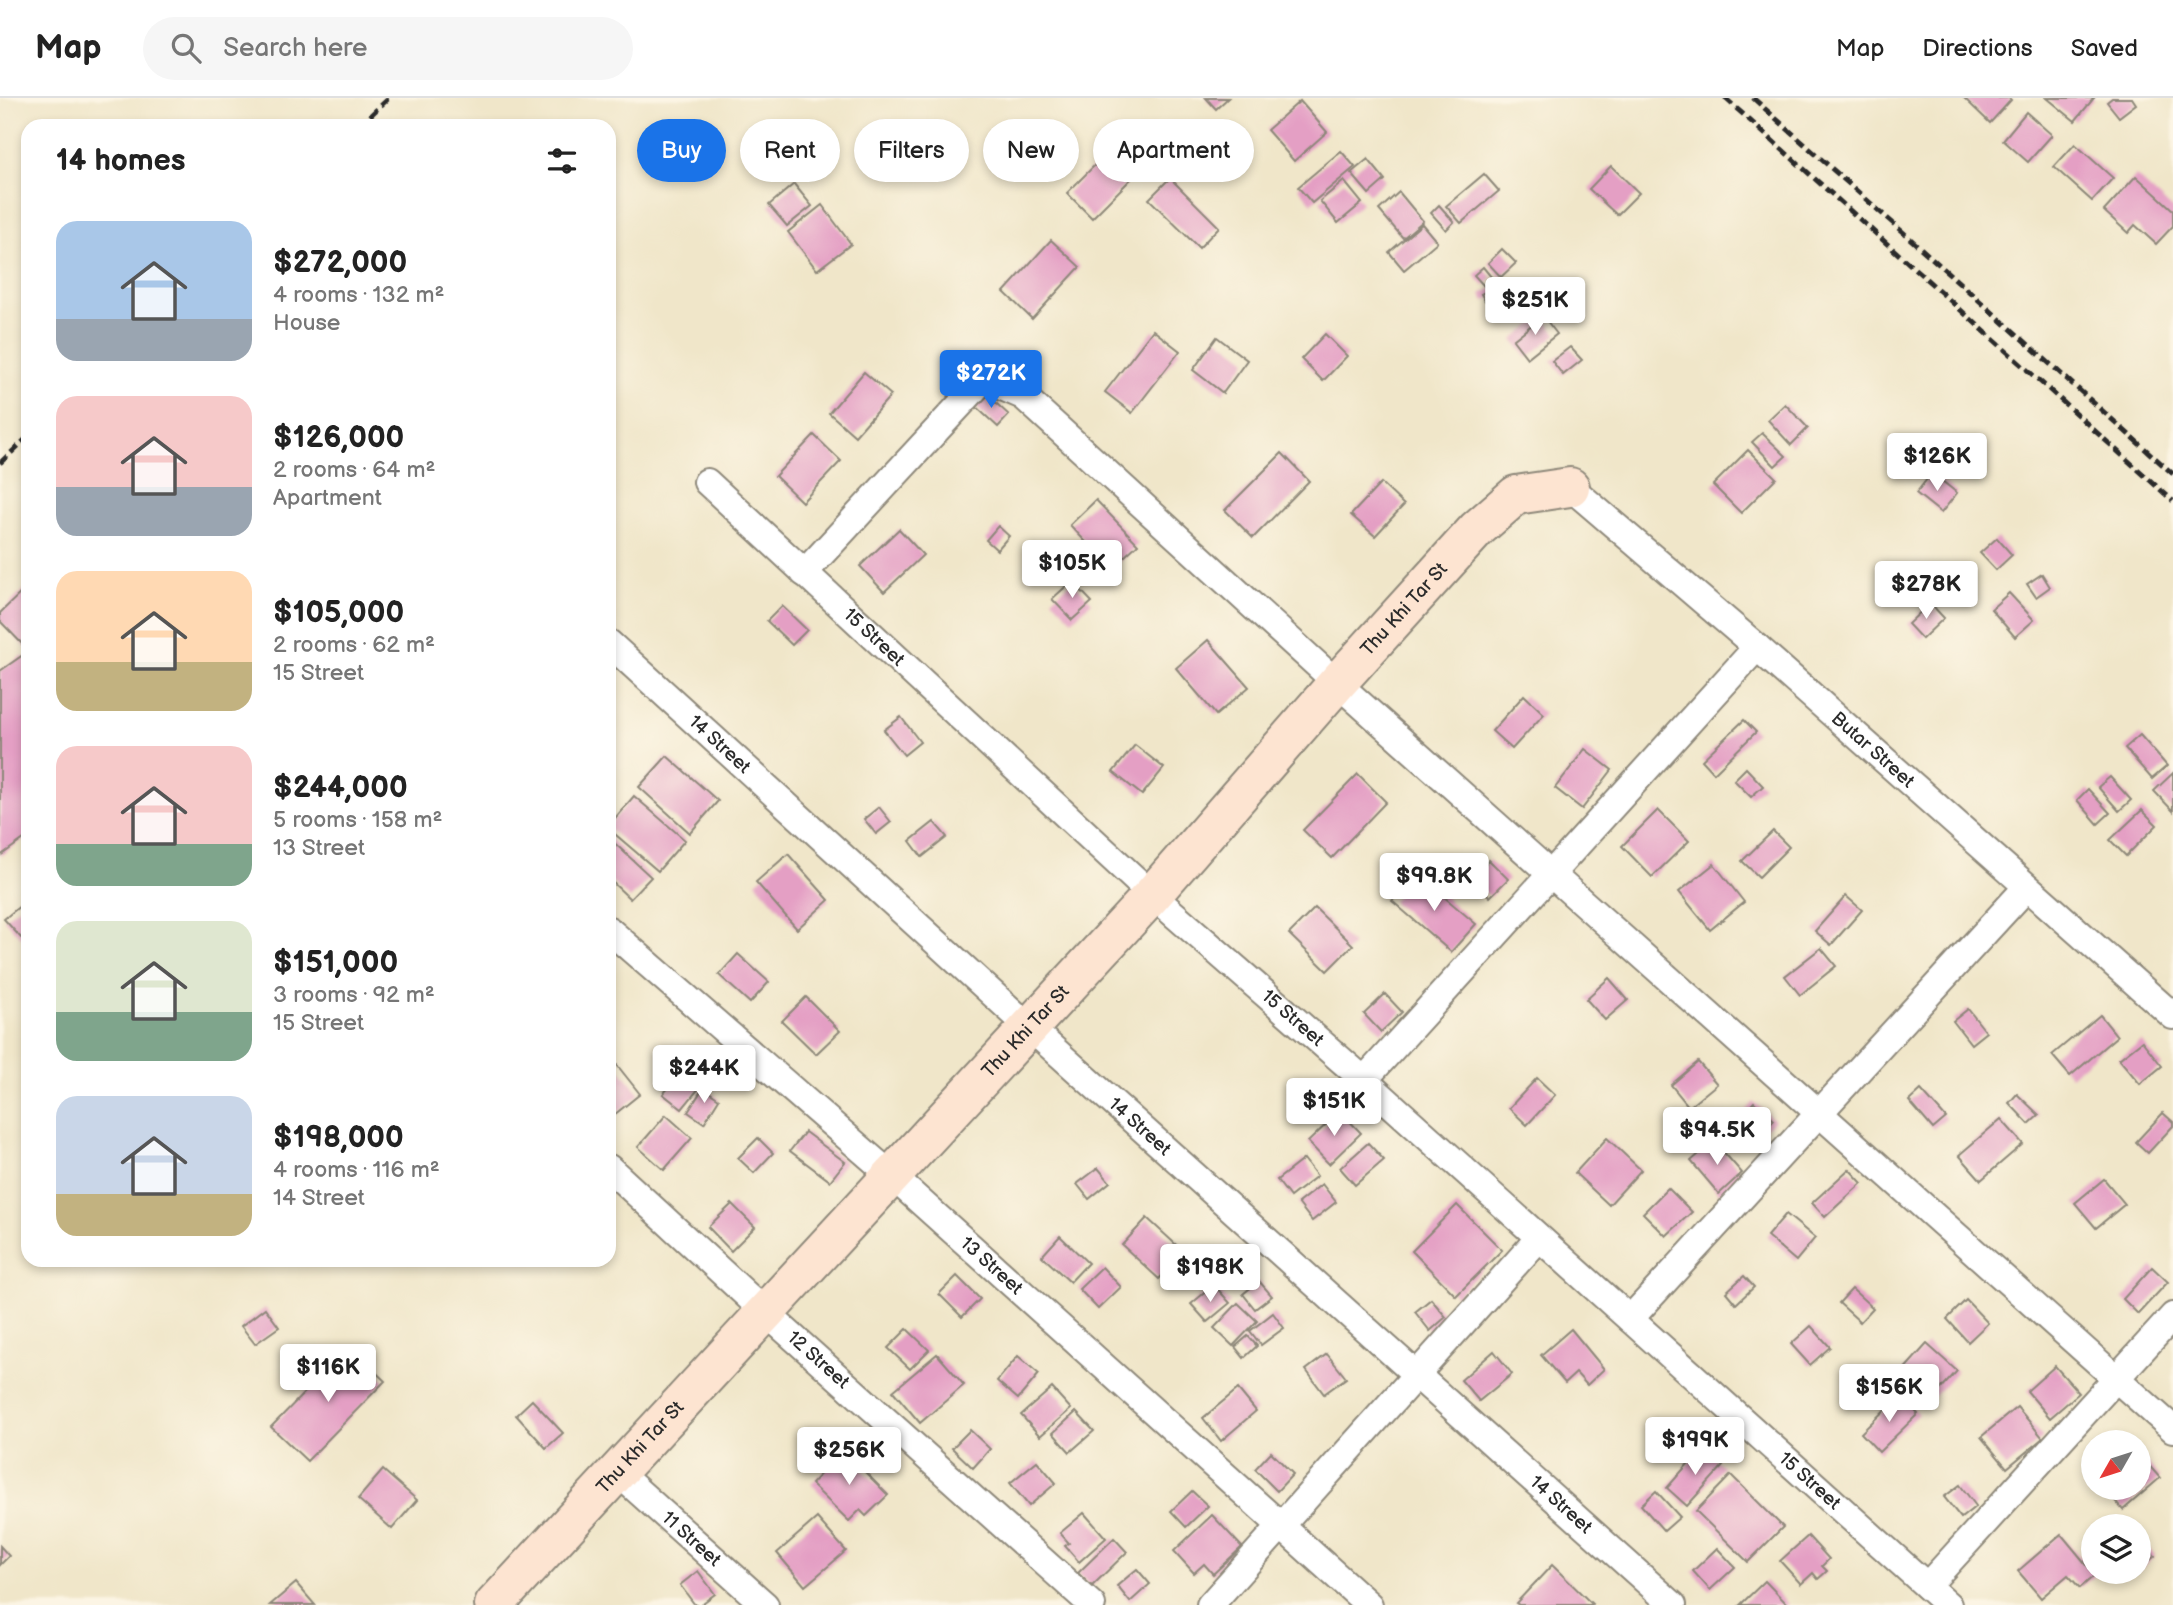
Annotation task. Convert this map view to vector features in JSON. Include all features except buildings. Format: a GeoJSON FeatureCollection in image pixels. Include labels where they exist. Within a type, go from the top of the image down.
{"type":"FeatureCollection","features":[{"type":"Feature","properties":{"kind":"street"},"geometry":{"type":"LineString","coordinates":[[804,573],[984,379],[1023,396],[1337,683],[2173,1429]]}},
{"type":"Feature","properties":{"kind":"street","name":"15 Street"},"geometry":{"type":"LineString","coordinates":[[707,482],[1152,895],[1364,1080],[1948,1605]]}},
{"type":"Feature","properties":{"kind":"street","name":"Butar Street"},"geometry":{"type":"LineString","coordinates":[[1570,487],[1757,647],[2173,1016]]}},
{"type":"Feature","properties":{"kind":"street","name":"Thu Khi Tar St"},"geometry":{"type":"LineString","coordinates":[[494,1605],[1152,895],[1337,683],[1478,529],[1516,495],[1570,487]]}},
{"type":"Feature","properties":{"kind":"street"},"geometry":{"type":"LineString","coordinates":[[1364,1080],[1757,647]]}},
{"type":"Feature","properties":{"kind":"street","name":"14 Street"},"geometry":{"type":"LineString","coordinates":[[616,649],[1029,1027],[1673,1605]]}},
{"type":"Feature","properties":{"kind":"street"},"geometry":{"type":"LineString","coordinates":[[1630,1319],[2027,887]]}},
{"type":"Feature","properties":{"kind":"street","name":"13 Street"},"geometry":{"type":"LineString","coordinates":[[616,936],[891,1176],[1369,1605]]}},
{"type":"Feature","properties":{"kind":"street","name":"12 Street"},"geometry":{"type":"LineString","coordinates":[[616,1174],[1092,1605]]}},
{"type":"Feature","properties":{"kind":"street"},"geometry":{"type":"LineString","coordinates":[[1210,1605],[1539,1238]]}},
{"type":"Feature","properties":{"kind":"street"},"geometry":{"type":"LineString","coordinates":[[1927,1586],[2173,1316]]}},
{"type":"Feature","properties":{"kind":"street","name":"11 Street"},"geometry":{"type":"LineString","coordinates":[[617,1472],[765,1605]]}},
{"type":"Feature","properties":{"kind":"railway"},"geometry":{"type":"LineString","coordinates":[[366,119],[389,98]]}},
{"type":"Feature","properties":{"kind":"railway"},"geometry":{"type":"LineString","coordinates":[[1725,98],[2173,501]]}},
{"type":"Feature","properties":{"kind":"railway"},"geometry":{"type":"LineString","coordinates":[[1753,98],[2173,474]]}},
{"type":"Feature","properties":{"kind":"railway"},"geometry":{"type":"LineString","coordinates":[[0,463],[21,444]]}}]}
